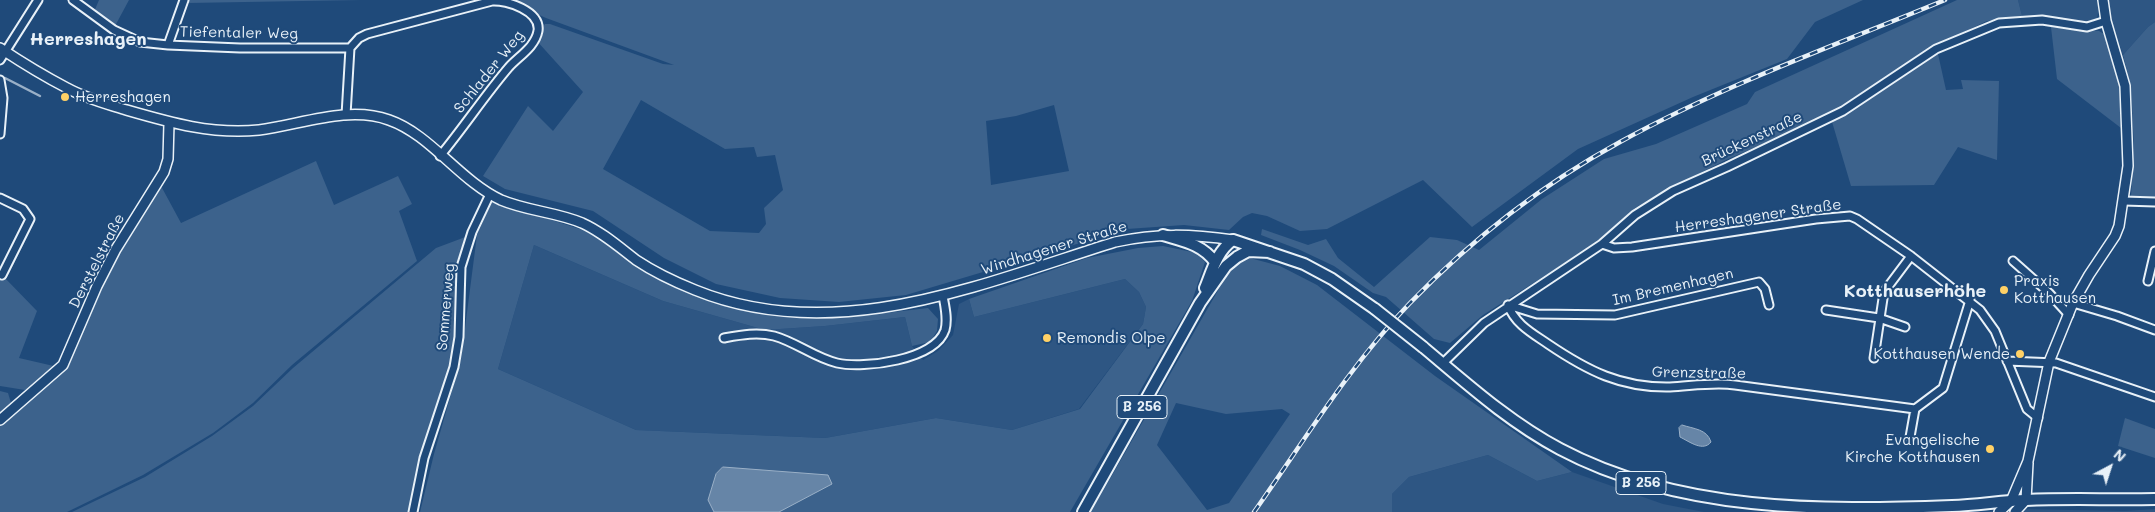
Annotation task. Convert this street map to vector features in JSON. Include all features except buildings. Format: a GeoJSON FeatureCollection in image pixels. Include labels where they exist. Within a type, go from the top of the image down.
{"type":"FeatureCollection","features":[{"type":"Feature","properties":{"kind":"main road"},"geometry":{"type":"LineString","coordinates":[[2015,512],[2026,500],[2028,461],[2049,362],[2074,303],[2089,275],[2115,236],[2124,201],[2128,166],[2125,86],[2106,21],[2103,0]]}},
{"type":"Feature","properties":{"kind":"main road","name":"Windhagener Straße"},"geometry":{"type":"LineString","coordinates":[[2,53],[89,99],[169,123],[204,130],[260,130],[346,115],[368,115],[388,119],[416,134],[440,156],[490,194],[517,206],[579,222],[590,227],[642,264],[662,275],[716,297],[747,305],[811,314],[880,309],[943,296],[1115,242],[1144,236],[1191,234],[1233,240]]}},
{"type":"Feature","properties":{"kind":"main road","name":"Derstelstraße"},"geometry":{"type":"LineString","coordinates":[[0,420],[63,365],[104,271],[164,172],[168,159],[169,123]]}},
{"type":"Feature","properties":{"kind":"main road"},"geometry":{"type":"LineString","coordinates":[[1162,235],[1199,246],[1209,252],[1216,262]]}},
{"type":"Feature","properties":{"kind":"main road","name":"B 256"},"geometry":{"type":"LineString","coordinates":[[1233,240],[1304,264],[1332,280],[1375,309],[1497,408],[1559,449],[1608,472],[1647,485],[1703,497],[1814,507],[1953,506],[1998,509],[2010,501],[2155,499]]}},
{"type":"Feature","properties":{"kind":"main road","name":"B 256"},"geometry":{"type":"LineString","coordinates":[[1200,303],[1216,262],[1227,244],[1233,240]]}},
{"type":"Feature","properties":{"kind":"main road","name":"B 256"},"geometry":{"type":"LineString","coordinates":[[1226,266],[1233,240]]}},
{"type":"Feature","properties":{"kind":"main road","name":"B 256"},"geometry":{"type":"LineString","coordinates":[[1084,512],[1200,303],[1226,266],[1248,251],[1270,252]]}},
{"type":"Feature","properties":{"kind":"main road"},"geometry":{"type":"LineString","coordinates":[[2010,501],[2028,461]]}},
{"type":"Feature","properties":{"kind":"main road"},"geometry":{"type":"LineString","coordinates":[[1953,506],[1965,512]]}},
{"type":"Feature","properties":{"kind":"street"},"geometry":{"type":"LineString","coordinates":[[2,53],[38,0]]}},
{"type":"Feature","properties":{"kind":"street","name":"Tiefentaler Weg"},"geometry":{"type":"LineString","coordinates":[[73,0],[114,30],[140,42],[168,45],[350,48]]}},
{"type":"Feature","properties":{"kind":"street"},"geometry":{"type":"LineString","coordinates":[[168,45],[184,0]]}},
{"type":"Feature","properties":{"kind":"street","name":"Schlader Weg"},"geometry":{"type":"LineString","coordinates":[[350,48],[359,38],[367,34],[492,1],[503,0],[531,13],[536,20],[538,30],[531,46],[510,67],[440,156]]}},
{"type":"Feature","properties":{"kind":"street","name":"Brückenstraße"},"geometry":{"type":"LineString","coordinates":[[1443,363],[1462,342],[1508,305],[1551,280],[1602,244],[1635,215],[1663,197],[1843,111],[1936,49],[1999,23],[2042,20],[2087,27],[2106,21]]}},
{"type":"Feature","properties":{"kind":"street"},"geometry":{"type":"LineString","coordinates":[[346,115],[350,48]]}},
{"type":"Feature","properties":{"kind":"street"},"geometry":{"type":"LineString","coordinates":[[0,80],[2,98],[0,134]]}},
{"type":"Feature","properties":{"kind":"street","name":"Sommerweg"},"geometry":{"type":"LineString","coordinates":[[413,512],[424,458],[455,360],[459,337],[461,267],[472,232],[490,194]]}},
{"type":"Feature","properties":{"kind":"street"},"geometry":{"type":"LineString","coordinates":[[0,198],[23,209],[30,219],[2,275]]}},
{"type":"Feature","properties":{"kind":"street"},"geometry":{"type":"LineString","coordinates":[[2124,201],[2155,202]]}},
{"type":"Feature","properties":{"kind":"street","name":"Herreshagener Straße"},"geometry":{"type":"LineString","coordinates":[[1602,244],[1614,248],[1632,248],[1816,219],[1850,216],[1869,226],[1912,256],[1970,300],[1989,320],[2027,409],[2038,418]]}},
{"type":"Feature","properties":{"kind":"street"},"geometry":{"type":"LineString","coordinates":[[2148,280],[2155,251]]}},
{"type":"Feature","properties":{"kind":"street"},"geometry":{"type":"LineString","coordinates":[[1874,358],[1884,292],[1912,256]]}},
{"type":"Feature","properties":{"kind":"street"},"geometry":{"type":"LineString","coordinates":[[2013,261],[2049,292],[2068,316]]}},
{"type":"Feature","properties":{"kind":"street","name":"Im Bremenhagen"},"geometry":{"type":"LineString","coordinates":[[1508,305],[1537,314],[1615,315],[1759,282],[1765,289],[1769,305]]}},
{"type":"Feature","properties":{"kind":"street"},"geometry":{"type":"LineString","coordinates":[[724,338],[750,333],[774,336],[836,363],[860,366],[927,350],[940,339],[946,320],[943,296]]}},
{"type":"Feature","properties":{"kind":"street"},"geometry":{"type":"LineString","coordinates":[[1910,437],[1915,409],[1944,388],[1970,300]]}},
{"type":"Feature","properties":{"kind":"street"},"geometry":{"type":"LineString","coordinates":[[2074,303],[2155,330]]}},
{"type":"Feature","properties":{"kind":"street","name":"Grenzstraße"},"geometry":{"type":"LineString","coordinates":[[1508,305],[1512,314],[1519,322],[1558,351],[1600,375],[1625,384],[1668,387],[1732,385],[1915,409]]}},
{"type":"Feature","properties":{"kind":"street"},"geometry":{"type":"LineString","coordinates":[[1826,310],[1879,318],[1905,327]]}},
{"type":"Feature","properties":{"kind":"street"},"geometry":{"type":"LineString","coordinates":[[2007,361],[2049,362],[2155,396]]}},
{"type":"Feature","properties":{"kind":"shaded area"},"geometry":{"type":"Polygon","coordinates":[[[99,0],[129,0],[115,26],[94,12],[99,0]]]}},
{"type":"Feature","properties":{"kind":"shaded area"},"geometry":{"type":"Polygon","coordinates":[[[188,0],[362,0],[187,3],[188,0]]]}},
{"type":"Feature","properties":{"kind":"shaded area"},"geometry":{"type":"Polygon","coordinates":[[[505,0],[1863,0],[1815,22],[1787,59],[1693,97],[1578,149],[1472,227],[1423,180],[1327,229],[1300,231],[1267,216],[1252,213],[1243,217],[1229,230],[1184,225],[1127,229],[906,295],[839,302],[780,298],[716,284],[664,258],[593,211],[505,189],[483,176],[528,106],[553,131],[583,92],[536,40],[545,24],[550,24],[663,64],[674,65],[546,18],[505,0]],[[641,100],[603,169],[710,231],[759,233],[766,224],[764,208],[783,190],[775,155],[757,157],[754,147],[725,149],[641,100]],[[1054,105],[1016,116],[986,121],[991,185],[1069,171],[1054,105]]]}},
{"type":"Feature","properties":{"kind":"shaded area"},"geometry":{"type":"Polygon","coordinates":[[[1957,0],[2018,0],[2022,16],[1987,21],[1936,45],[1946,90],[1963,89],[1961,80],[1999,81],[1997,160],[1958,147],[1934,185],[1851,186],[1830,115],[1728,159],[1635,208],[1601,240],[1483,315],[1450,343],[1434,339],[1386,297],[1373,293],[1334,266],[1261,235],[1262,229],[1308,245],[1326,239],[1338,258],[1374,287],[1430,237],[1457,240],[1479,250],[1542,199],[1604,159],[1656,144],[1747,104],[1755,92],[1957,0]]]}},
{"type":"Feature","properties":{"kind":"shaded area"},"geometry":{"type":"Polygon","coordinates":[[[2018,0],[2098,0],[2098,13],[2097,18],[2090,22],[2078,22],[2043,16],[2022,16],[2018,0]]]}},
{"type":"Feature","properties":{"kind":"shaded area"},"geometry":{"type":"Polygon","coordinates":[[[2107,0],[2155,0],[2155,22],[2148,27],[2123,55],[2111,20],[2107,0]]]}},
{"type":"Feature","properties":{"kind":"shaded area"},"geometry":{"type":"Polygon","coordinates":[[[2155,22],[2155,199],[2131,196],[2134,148],[2131,86],[2123,55],[2148,27],[2155,22]]]}},
{"type":"Feature","properties":{"kind":"shaded area"},"geometry":{"type":"Polygon","coordinates":[[[2051,27],[2099,31],[2106,35],[2120,83],[2121,128],[2057,79],[2051,27]]]}},
{"type":"Feature","properties":{"kind":"shaded area"},"geometry":{"type":"Polygon","coordinates":[[[316,161],[334,205],[398,176],[412,204],[399,211],[417,261],[292,365],[253,403],[213,433],[143,475],[67,512],[0,512],[0,424],[66,368],[105,279],[126,238],[161,186],[181,223],[316,161]]]}},
{"type":"Feature","properties":{"kind":"shaded area"},"geometry":{"type":"Polygon","coordinates":[[[492,201],[580,229],[599,238],[647,272],[716,303],[778,315],[817,318],[851,317],[928,308],[938,319],[937,331],[930,342],[912,346],[905,317],[825,326],[765,330],[663,301],[534,245],[498,369],[636,430],[825,438],[936,418],[1012,430],[1080,409],[1143,324],[1146,307],[1139,292],[1125,279],[974,317],[969,299],[1087,258],[1138,248],[1163,246],[1197,253],[1205,262],[1192,301],[1070,512],[420,512],[461,359],[477,235],[492,201]]]}},
{"type":"Feature","properties":{"kind":"shaded area"},"geometry":{"type":"Polygon","coordinates":[[[468,236],[455,351],[423,458],[411,512],[72,512],[145,477],[212,436],[253,406],[293,368],[436,248],[468,236]]]}},
{"type":"Feature","properties":{"kind":"shaded area","name":"Remondis Olpe"},"geometry":{"type":"Polygon","coordinates":[[[534,245],[663,301],[765,330],[825,326],[905,317],[912,346],[923,360],[938,351],[953,335],[959,304],[969,299],[974,317],[1125,279],[1139,292],[1146,307],[1143,324],[1079,409],[1012,430],[936,418],[825,438],[636,430],[498,369],[534,245]]]}},
{"type":"Feature","properties":{"kind":"shaded area"},"geometry":{"type":"Polygon","coordinates":[[[1246,257],[1280,266],[1317,285],[1435,376],[1572,472],[1537,481],[1488,455],[1409,477],[1392,494],[1392,512],[1091,512],[1224,280],[1239,261],[1246,257]],[[1176,403],[1157,445],[1207,510],[1229,503],[1290,414],[1282,409],[1226,414],[1176,403]]]}},
{"type":"Feature","properties":{"kind":"shaded area"},"geometry":{"type":"Polygon","coordinates":[[[4,277],[37,311],[19,358],[58,367],[25,390],[0,386],[0,281],[4,277]]]}},
{"type":"Feature","properties":{"kind":"shaded area"},"geometry":{"type":"Polygon","coordinates":[[[0,391],[8,393],[11,403],[0,416],[0,391]]]}},
{"type":"Feature","properties":{"kind":"shaded area"},"geometry":{"type":"Polygon","coordinates":[[[2125,418],[2155,429],[2155,458],[2118,446],[2125,418]]]}},
{"type":"Feature","properties":{"kind":"shaded area"},"geometry":{"type":"Polygon","coordinates":[[[1682,425],[1703,432],[1711,442],[1708,445],[1700,446],[1680,437],[1679,428],[1682,425]]]}},
{"type":"Feature","properties":{"kind":"shaded area"},"geometry":{"type":"Polygon","coordinates":[[[1488,455],[1537,481],[1572,472],[1663,504],[1704,512],[1392,512],[1392,494],[1409,477],[1488,455]]]}},
{"type":"Feature","properties":{"kind":"shaded area"},"geometry":{"type":"Polygon","coordinates":[[[723,467],[828,475],[832,484],[779,512],[714,512],[708,500],[716,474],[723,467]]]}},
{"type":"Feature","properties":{"kind":"shaded area"},"geometry":{"type":"Polygon","coordinates":[[[2018,509],[2125,511],[2155,509],[2155,512],[1983,512],[2018,509]]]}},
{"type":"Feature","properties":{"kind":"waterway"},"geometry":{"type":"LineString","coordinates":[[5,78],[40,96]]}},
{"type":"Feature","properties":{"kind":"railway"},"geometry":{"type":"LineString","coordinates":[[1254,512],[1328,404],[1388,327],[1434,279],[1509,214],[1591,158],[1659,121],[1781,66],[1945,0]]}},
{"type":"Feature","properties":{"kind":"place","name":"Herreshagen"},"geometry":{"type":"Point","coordinates":[65,97]}},
{"type":"Feature","properties":{"kind":"place","name":"Praxis Kotthausen"},"geometry":{"type":"Point","coordinates":[2004,290]}},
{"type":"Feature","properties":{"kind":"place","name":"Remondis Olpe"},"geometry":{"type":"Point","coordinates":[1047,338]}},
{"type":"Feature","properties":{"kind":"place","name":"Kotthausen Wende"},"geometry":{"type":"Point","coordinates":[2020,354]}},
{"type":"Feature","properties":{"kind":"place","name":"Evangelische Kirche Kotthausen"},"geometry":{"type":"Point","coordinates":[1990,449]}},
{"type":"Feature","properties":{"kind":"district","name":"Herreshagen"},"geometry":{"type":"Point","coordinates":[88,39]}},
{"type":"Feature","properties":{"kind":"district","name":"Kotthauserhöhe"},"geometry":{"type":"Point","coordinates":[1915,291]}}]}
